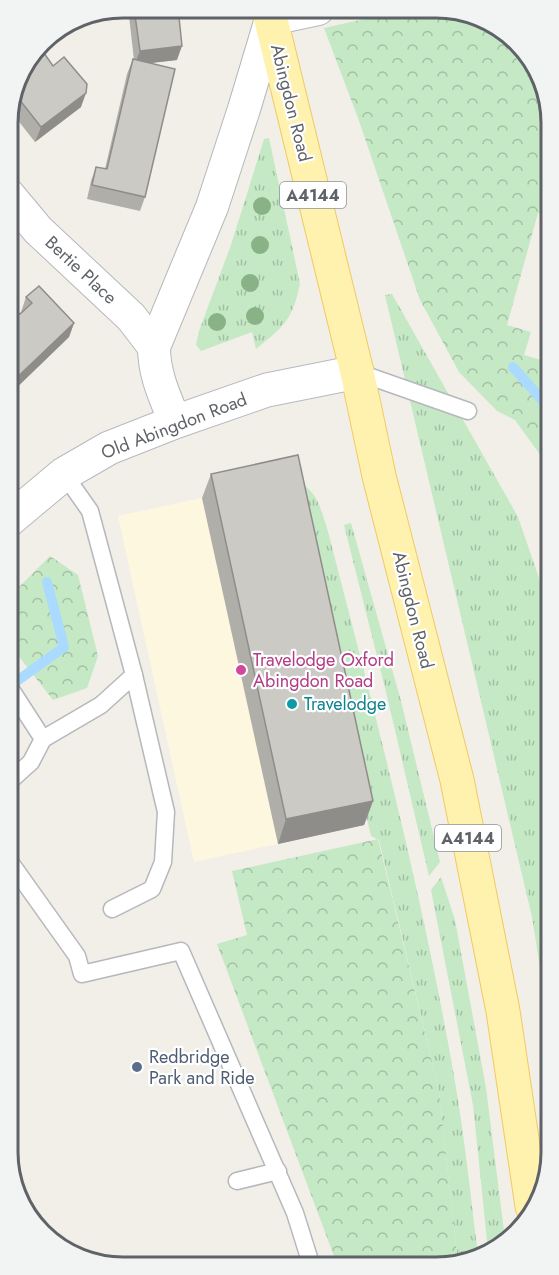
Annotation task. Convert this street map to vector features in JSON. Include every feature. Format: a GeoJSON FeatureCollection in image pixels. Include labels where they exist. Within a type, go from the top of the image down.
{"type":"FeatureCollection","features":[{"type":"Feature","properties":{"kind":"main road","name":"Abingdon Road"},"geometry":{"type":"LineString","coordinates":[[270,18],[357,372],[379,476],[457,780],[503,1011],[531,1197]]}},
{"type":"Feature","properties":{"kind":"street","name":"Abingdon Road"},"geometry":{"type":"LineString","coordinates":[[176,422],[158,381],[154,364],[154,347],[212,207],[244,109],[268,18]]}},
{"type":"Feature","properties":{"kind":"street","name":"Bertie Place"},"geometry":{"type":"LineString","coordinates":[[18,206],[38,230],[131,317],[154,347]]}},
{"type":"Feature","properties":{"kind":"street","name":"Old Abingdon Road"},"geometry":{"type":"LineString","coordinates":[[18,512],[64,474],[110,448],[267,390],[357,372]]}},
{"type":"Feature","properties":{"kind":"lane"},"geometry":{"type":"LineString","coordinates":[[357,372],[468,411]]}},
{"type":"Feature","properties":{"kind":"lane"},"geometry":{"type":"LineString","coordinates":[[64,474],[90,511],[134,675],[166,812],[163,862],[152,889],[112,909]]}},
{"type":"Feature","properties":{"kind":"lane"},"geometry":{"type":"LineString","coordinates":[[18,774],[32,762],[43,739],[101,705],[134,675]]}},
{"type":"Feature","properties":{"kind":"lane"},"geometry":{"type":"LineString","coordinates":[[18,700],[43,739]]}},
{"type":"Feature","properties":{"kind":"lane"},"geometry":{"type":"LineString","coordinates":[[18,873],[77,956],[82,974],[181,951],[278,1171],[295,1213],[309,1257]]}},
{"type":"Feature","properties":{"kind":"lane"},"geometry":{"type":"LineString","coordinates":[[237,1181],[278,1171]]}},
{"type":"Feature","properties":{"kind":"shaded area","name":"Travelodge Oxford Abingdon Road"},"geometry":{"type":"Polygon","coordinates":[[[289,479],[364,825],[194,862],[118,516],[289,479]]]}},
{"type":"Feature","properties":{"kind":"green space"},"geometry":{"type":"Polygon","coordinates":[[[369,18],[457,20],[489,32],[510,49],[527,70],[540,109],[541,214],[538,213],[507,325],[531,332],[524,355],[541,360],[541,456],[515,420],[497,411],[459,372],[420,300],[358,118],[324,28],[369,18]]]}},
{"type":"Feature","properties":{"kind":"green space"},"geometry":{"type":"Polygon","coordinates":[[[269,138],[300,284],[294,307],[286,322],[256,349],[252,332],[201,351],[196,345],[199,331],[231,245],[264,139],[269,138]]]}},
{"type":"Feature","properties":{"kind":"green space"},"geometry":{"type":"Polygon","coordinates":[[[392,294],[518,517],[539,578],[541,590],[541,974],[532,917],[385,295],[392,294]]]}},
{"type":"Feature","properties":{"kind":"green space"},"geometry":{"type":"Polygon","coordinates":[[[298,481],[314,496],[327,528],[379,732],[427,938],[461,1119],[477,1249],[457,1254],[439,1091],[379,840],[371,836],[352,756],[298,481]]]}},
{"type":"Feature","properties":{"kind":"green space"},"geometry":{"type":"Polygon","coordinates":[[[351,523],[401,701],[440,862],[429,876],[344,525],[351,523]]]}},
{"type":"Feature","properties":{"kind":"green space"},"geometry":{"type":"Polygon","coordinates":[[[50,556],[78,575],[98,656],[87,688],[53,700],[18,655],[18,588],[50,556]]]}},
{"type":"Feature","properties":{"kind":"green space"},"geometry":{"type":"Polygon","coordinates":[[[378,839],[439,1091],[457,1254],[436,1257],[334,1257],[217,944],[247,935],[232,871],[378,839]]]}},
{"type":"Feature","properties":{"kind":"green space"},"geometry":{"type":"Polygon","coordinates":[[[441,877],[455,920],[486,1088],[504,1231],[487,1244],[473,1105],[431,890],[441,877]]]}},
{"type":"Feature","properties":{"kind":"building"},"geometry":{"type":"Polygon","coordinates":[[[135,18],[179,18],[182,46],[140,51],[135,18]]]}},
{"type":"Feature","properties":{"kind":"building"},"geometry":{"type":"Polygon","coordinates":[[[45,54],[53,66],[64,57],[87,84],[86,93],[41,127],[21,101],[22,96],[29,76],[45,54]]]}},
{"type":"Feature","properties":{"kind":"building"},"geometry":{"type":"Polygon","coordinates":[[[133,59],[175,69],[145,197],[92,185],[96,167],[107,169],[133,59]]]}},
{"type":"Feature","properties":{"kind":"building"},"geometry":{"type":"Polygon","coordinates":[[[39,286],[74,323],[18,376],[18,312],[20,314],[32,303],[26,297],[39,286]]]}},
{"type":"Feature","properties":{"kind":"building","name":"Travelodge"},"geometry":{"type":"Polygon","coordinates":[[[298,455],[373,801],[286,819],[211,474],[298,455]]]}},
{"type":"Feature","properties":{"kind":"waterway"},"geometry":{"type":"LineString","coordinates":[[513,367],[541,399]]}},
{"type":"Feature","properties":{"kind":"waterway"},"geometry":{"type":"LineString","coordinates":[[18,680],[64,647],[47,582]]}},
{"type":"Feature","properties":{"kind":"place","name":"Travelodge Oxford Abingdon Road"},"geometry":{"type":"Point","coordinates":[241,670]}},
{"type":"Feature","properties":{"kind":"place","name":"Travelodge"},"geometry":{"type":"Point","coordinates":[292,704]}},
{"type":"Feature","properties":{"kind":"place","name":"Redbridge Park and Ride"},"geometry":{"type":"Point","coordinates":[137,1067]}}]}
